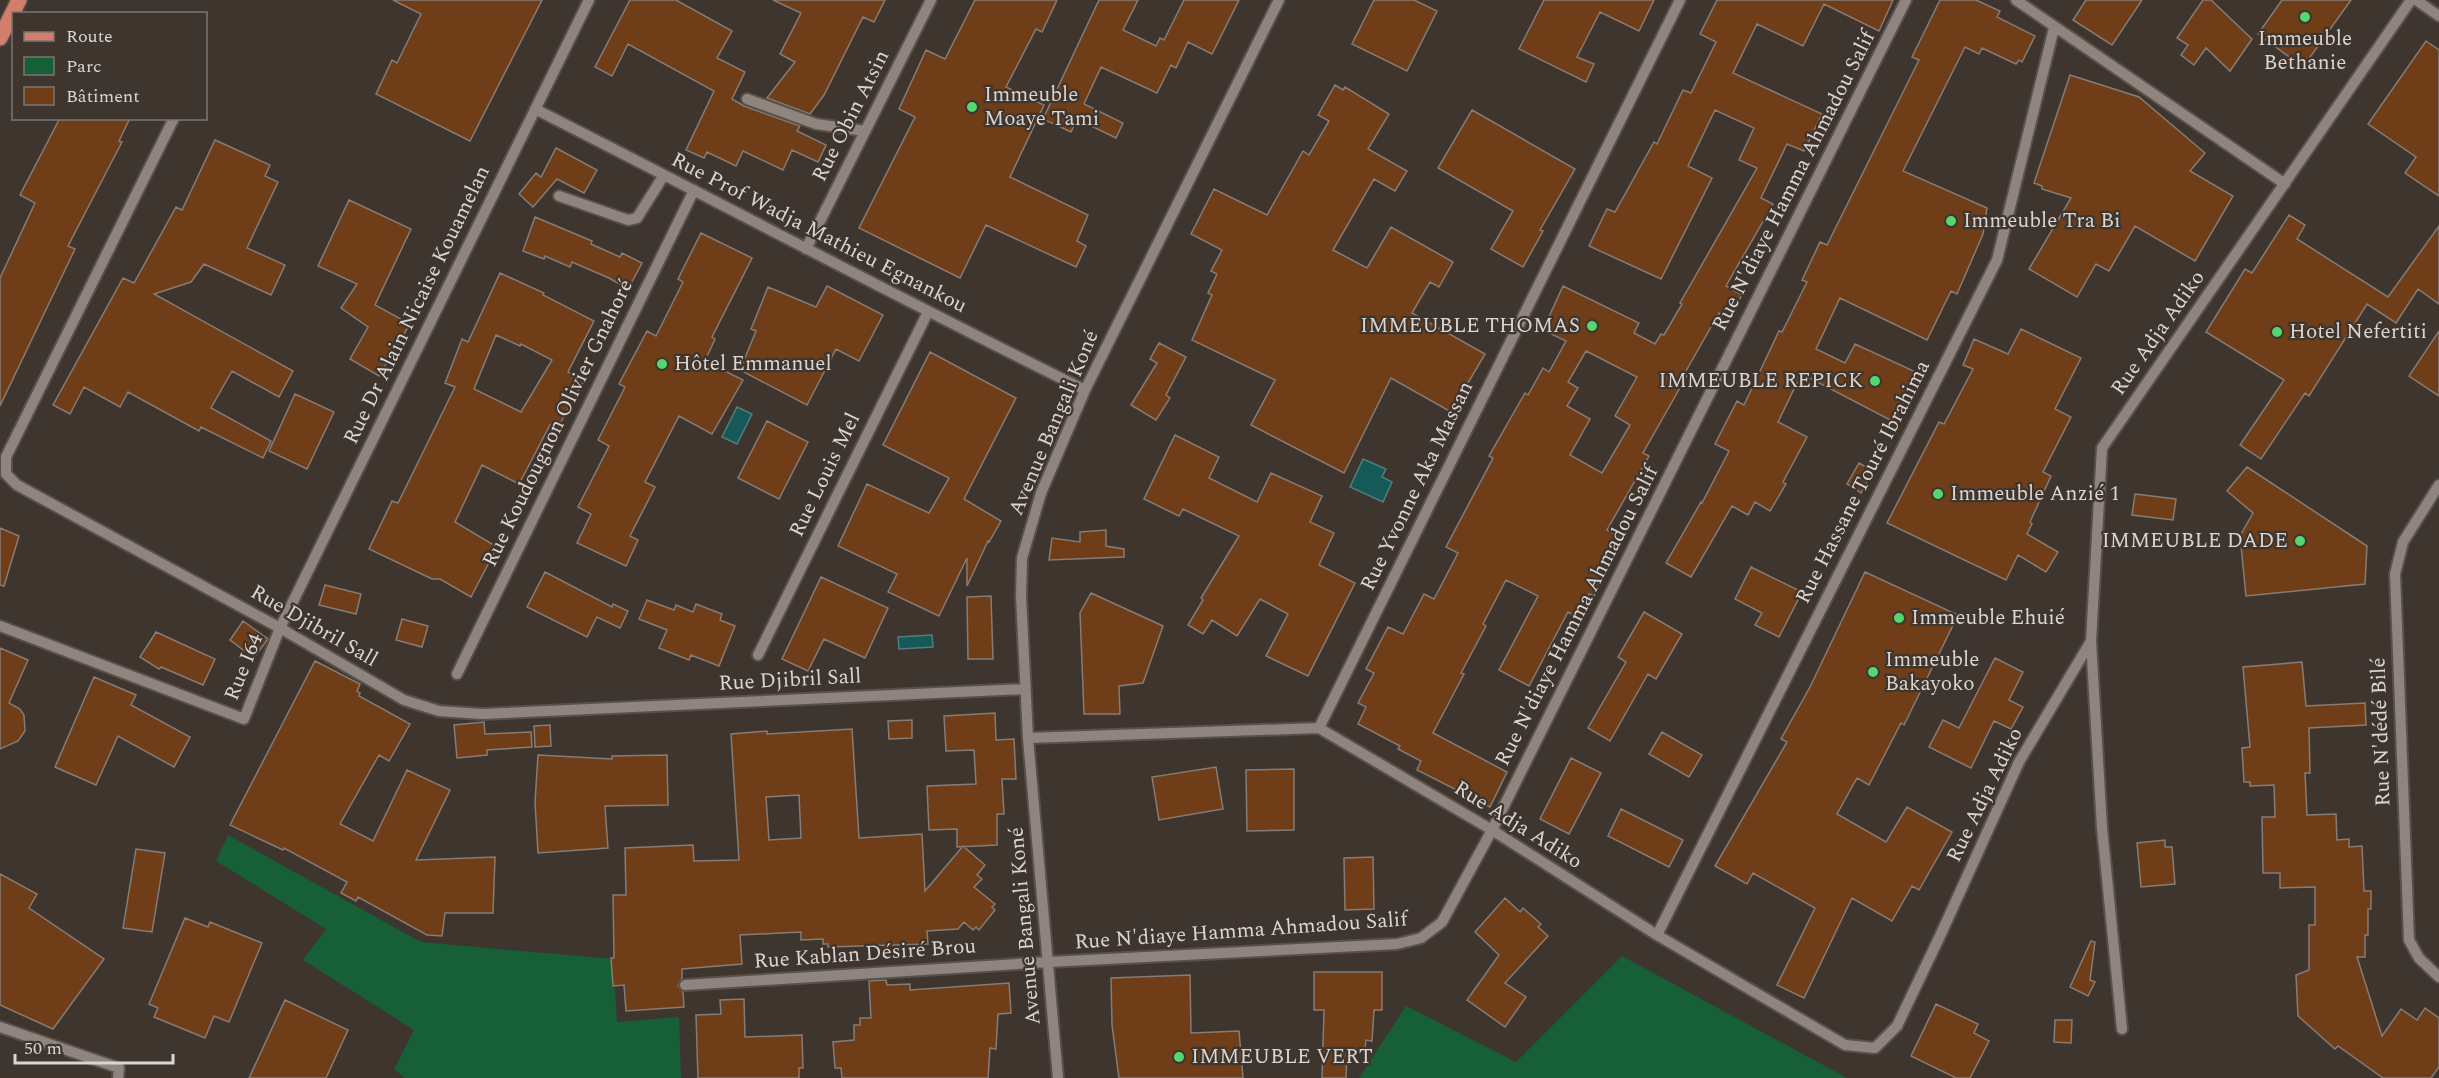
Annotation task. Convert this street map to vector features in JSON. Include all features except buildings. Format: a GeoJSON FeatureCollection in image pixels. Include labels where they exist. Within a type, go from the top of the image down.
{"type":"FeatureCollection","features":[{"type":"Feature","properties":{"kind":"main road"},"geometry":{"type":"LineString","coordinates":[[0,38],[12,14]]}},
{"type":"Feature","properties":{"kind":"street","name":"Rue Dr Alain Nicaise Kouamelan"},"geometry":{"type":"LineString","coordinates":[[280,628],[589,0]]}},
{"type":"Feature","properties":{"kind":"street","name":"Rue Obin Atsin"},"geometry":{"type":"LineString","coordinates":[[806,249],[931,0]]}},
{"type":"Feature","properties":{"kind":"street","name":"Avenue Bangali Koné"},"geometry":{"type":"LineString","coordinates":[[1058,1078],[1028,738],[1021,596],[1022,558],[1041,493],[1085,390],[1279,0]]}},
{"type":"Feature","properties":{"kind":"street","name":"Rue Yvonne Aka Massan"},"geometry":{"type":"LineString","coordinates":[[1319,728],[1680,0]]}},
{"type":"Feature","properties":{"kind":"street","name":"Rue N'diaye Hamma Ahmadou Salif"},"geometry":{"type":"LineString","coordinates":[[1048,962],[1396,944],[1421,938],[1442,922],[1492,830],[1906,0]]}},
{"type":"Feature","properties":{"kind":"street"},"geometry":{"type":"LineString","coordinates":[[2016,0],[2285,184]]}},
{"type":"Feature","properties":{"kind":"street"},"geometry":{"type":"LineString","coordinates":[[2414,0],[2439,16]]}},
{"type":"Feature","properties":{"kind":"street","name":"Rue Adja Adiko"},"geometry":{"type":"LineString","coordinates":[[1319,728],[1492,830],[1657,935],[1845,1045],[1875,1048],[1897,1026],[2019,762],[2091,641],[2102,448],[2414,0]]}},
{"type":"Feature","properties":{"kind":"street","name":"Rue Hassane Touré Ibrahima"},"geometry":{"type":"LineString","coordinates":[[1657,935],[1997,260],[2054,28]]}},
{"type":"Feature","properties":{"kind":"street"},"geometry":{"type":"LineString","coordinates":[[747,99],[816,124],[865,131]]}},
{"type":"Feature","properties":{"kind":"street","name":"Rue Prof Wadja Mathieu Egnankou"},"geometry":{"type":"LineString","coordinates":[[535,109],[928,312],[1085,390]]}},
{"type":"Feature","properties":{"kind":"street","name":"Rue Djibril Sall"},"geometry":{"type":"LineString","coordinates":[[173,120],[6,458],[6,474],[17,485],[280,628],[404,700],[439,711],[494,714],[1025,689]]}},
{"type":"Feature","properties":{"kind":"street"},"geometry":{"type":"LineString","coordinates":[[560,196],[628,220],[637,219],[664,174]]}},
{"type":"Feature","properties":{"kind":"street","name":"Rue Koudougnon Olivier Gnahoré"},"geometry":{"type":"LineString","coordinates":[[457,674],[694,190]]}},
{"type":"Feature","properties":{"kind":"street","name":"Rue Louis Mel"},"geometry":{"type":"LineString","coordinates":[[758,655],[928,312]]}},
{"type":"Feature","properties":{"kind":"street","name":"Rue N'dédé Bilé"},"geometry":{"type":"LineString","coordinates":[[2439,485],[2403,542],[2395,574],[2409,940],[2419,958],[2432,973],[2439,977]]}},
{"type":"Feature","properties":{"kind":"street","name":"Rue I64"},"geometry":{"type":"LineString","coordinates":[[0,626],[244,719],[280,628]]}},
{"type":"Feature","properties":{"kind":"street"},"geometry":{"type":"LineString","coordinates":[[2091,641],[2102,828],[2122,1029]]}},
{"type":"Feature","properties":{"kind":"street"},"geometry":{"type":"LineString","coordinates":[[1028,738],[1319,728]]}},
{"type":"Feature","properties":{"kind":"street","name":"Rue Kablan Désiré Brou"},"geometry":{"type":"LineString","coordinates":[[685,985],[1048,962]]}},
{"type":"Feature","properties":{"kind":"street"},"geometry":{"type":"LineString","coordinates":[[0,1027],[119,1073]]}},
{"type":"Feature","properties":{"kind":"green space"},"geometry":{"type":"Polygon","coordinates":[[[228,835],[421,942],[613,959],[617,1022],[679,1017],[681,1078],[405,1078],[394,1069],[414,1030],[303,960],[326,929],[216,861],[228,835]]]}},
{"type":"Feature","properties":{"kind":"green space"},"geometry":{"type":"Polygon","coordinates":[[[1622,956],[1847,1078],[1359,1078],[1406,1006],[1516,1062],[1622,956]]]}},
{"type":"Feature","properties":{"kind":"water"},"geometry":{"type":"Polygon","coordinates":[[[737,407],[752,414],[737,444],[722,437],[737,407]]]}},
{"type":"Feature","properties":{"kind":"water"},"geometry":{"type":"Polygon","coordinates":[[[1363,459],[1386,469],[1382,477],[1392,482],[1383,502],[1350,487],[1363,459]]]}},
{"type":"Feature","properties":{"kind":"water"},"geometry":{"type":"Polygon","coordinates":[[[932,635],[933,647],[899,649],[898,637],[932,635]]]}},
{"type":"Feature","properties":{"kind":"place","name":"Immeuble Bethanie"},"geometry":{"type":"Point","coordinates":[2305,17]}},
{"type":"Feature","properties":{"kind":"place","name":"Immeuble Moaye Tami"},"geometry":{"type":"Point","coordinates":[972,107]}},
{"type":"Feature","properties":{"kind":"place","name":"Immeuble Tra Bi"},"geometry":{"type":"Point","coordinates":[1951,221]}},
{"type":"Feature","properties":{"kind":"place","name":"IMMEUBLE THOMAS"},"geometry":{"type":"Point","coordinates":[1592,326]}},
{"type":"Feature","properties":{"kind":"place","name":"Hotel Nefertiti"},"geometry":{"type":"Point","coordinates":[2277,332]}},
{"type":"Feature","properties":{"kind":"place","name":"Hôtel Emmanuel"},"geometry":{"type":"Point","coordinates":[662,364]}},
{"type":"Feature","properties":{"kind":"place","name":"IMMEUBLE REPICK"},"geometry":{"type":"Point","coordinates":[1875,381]}},
{"type":"Feature","properties":{"kind":"place","name":"Immeuble Anzié 1"},"geometry":{"type":"Point","coordinates":[1938,494]}},
{"type":"Feature","properties":{"kind":"place","name":"IMMEUBLE DADE"},"geometry":{"type":"Point","coordinates":[2300,541]}},
{"type":"Feature","properties":{"kind":"place","name":"Immeuble Ehuié"},"geometry":{"type":"Point","coordinates":[1899,618]}},
{"type":"Feature","properties":{"kind":"place","name":"Immeuble Bakayoko"},"geometry":{"type":"Point","coordinates":[1873,672]}},
{"type":"Feature","properties":{"kind":"place","name":"IMMEUBLE VERT"},"geometry":{"type":"Point","coordinates":[1179,1057]}}]}
